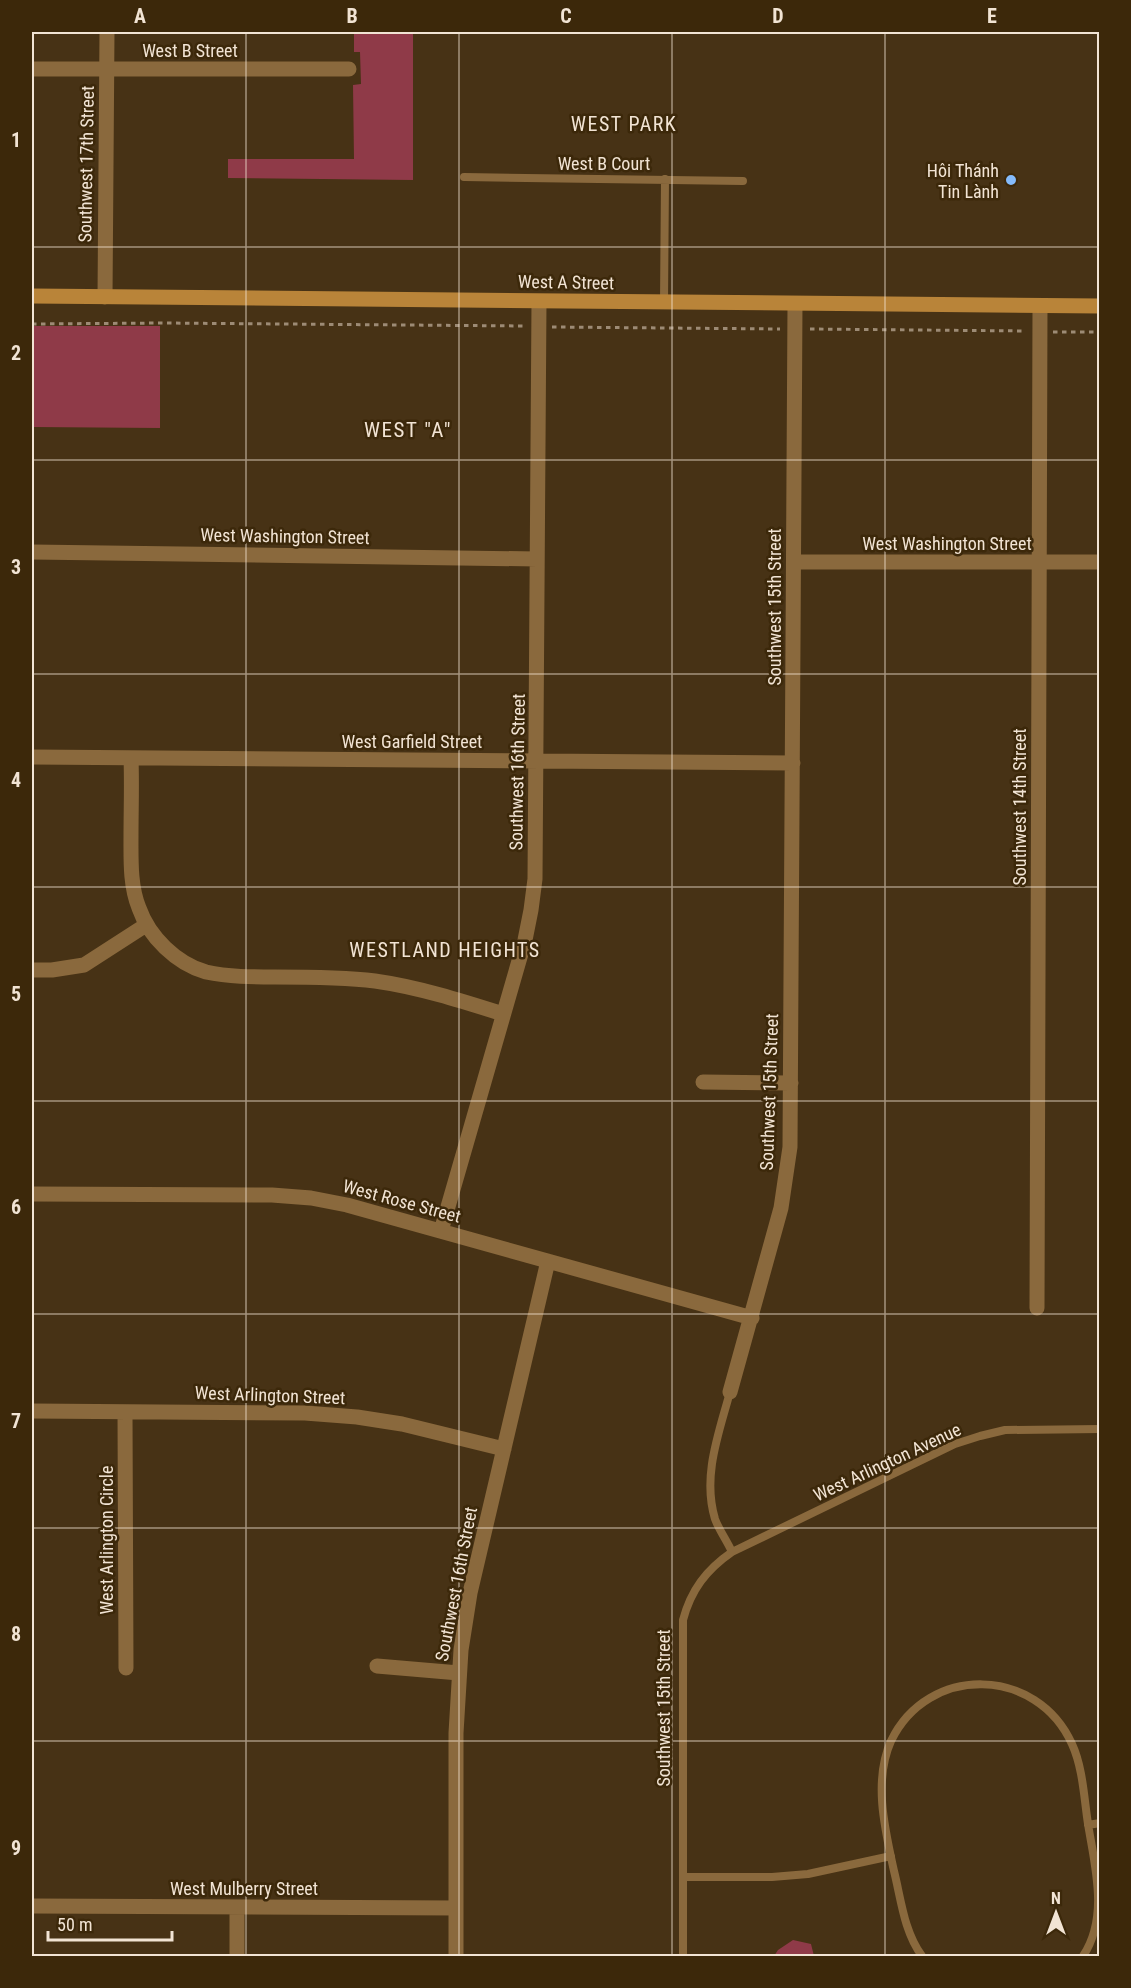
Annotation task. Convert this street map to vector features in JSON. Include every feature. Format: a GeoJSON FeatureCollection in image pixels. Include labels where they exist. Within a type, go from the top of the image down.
{"type":"FeatureCollection","features":[{"type":"Feature","properties":{"kind":"main road","name":"West A Street"},"geometry":{"type":"LineString","coordinates":[[32,296],[1100,306]]}},
{"type":"Feature","properties":{"kind":"street","name":"Southwest 17th Street"},"geometry":{"type":"LineString","coordinates":[[105,297],[107,32]]}},
{"type":"Feature","properties":{"kind":"street","name":"West B Street"},"geometry":{"type":"LineString","coordinates":[[32,69],[349,69]]}},
{"type":"Feature","properties":{"kind":"street","name":"Southwest 16th Street"},"geometry":{"type":"LineString","coordinates":[[441,1231],[531,910],[535,879],[539,302]]}},
{"type":"Feature","properties":{"kind":"street","name":"Southwest 15th Street"},"geometry":{"type":"LineString","coordinates":[[730,1392],[752,1318],[785,1188],[790,1147],[795,304]]}},
{"type":"Feature","properties":{"kind":"street","name":"Southwest 14th Street"},"geometry":{"type":"LineString","coordinates":[[1037,1308],[1040,306]]}},
{"type":"Feature","properties":{"kind":"street","name":"West Washington Street"},"geometry":{"type":"LineString","coordinates":[[32,552],[537,559]]}},
{"type":"Feature","properties":{"kind":"street","name":"West Washington Street"},"geometry":{"type":"LineString","coordinates":[[794,562],[1100,562]]}},
{"type":"Feature","properties":{"kind":"street","name":"West Garfield Street"},"geometry":{"type":"LineString","coordinates":[[32,757],[793,763]]}},
{"type":"Feature","properties":{"kind":"street"},"geometry":{"type":"LineString","coordinates":[[131,758],[133,885],[138,906],[146,925],[164,946],[183,961],[204,971],[233,976],[376,981],[421,990],[503,1014]]}},
{"type":"Feature","properties":{"kind":"street"},"geometry":{"type":"LineString","coordinates":[[32,970],[61,970],[84,965],[146,925]]}},
{"type":"Feature","properties":{"kind":"street"},"geometry":{"type":"LineString","coordinates":[[703,1082],[791,1083]]}},
{"type":"Feature","properties":{"kind":"street","name":"West Rose Street"},"geometry":{"type":"LineString","coordinates":[[32,1194],[272,1195],[311,1198],[347,1205],[752,1318]]}},
{"type":"Feature","properties":{"kind":"street","name":"Southwest 16th Street"},"geometry":{"type":"LineString","coordinates":[[456,1956],[456,1733],[459,1673],[470,1593],[548,1261]]}},
{"type":"Feature","properties":{"kind":"street","name":"West Arlington Street"},"geometry":{"type":"LineString","coordinates":[[32,1411],[305,1413],[357,1417],[402,1424],[504,1449]]}},
{"type":"Feature","properties":{"kind":"street","name":"West Arlington Circle"},"geometry":{"type":"LineString","coordinates":[[125,1412],[126,1668]]}},
{"type":"Feature","properties":{"kind":"street"},"geometry":{"type":"LineString","coordinates":[[376,1666],[459,1673]]}},
{"type":"Feature","properties":{"kind":"street","name":"West Mulberry Street"},"geometry":{"type":"LineString","coordinates":[[32,1906],[456,1908]]}},
{"type":"Feature","properties":{"kind":"street"},"geometry":{"type":"LineString","coordinates":[[237,1907],[237,1956]]}},
{"type":"Feature","properties":{"kind":"lane","name":"West B Court"},"geometry":{"type":"LineString","coordinates":[[464,177],[743,181]]}},
{"type":"Feature","properties":{"kind":"lane"},"geometry":{"type":"LineString","coordinates":[[664,303],[665,179]]}},
{"type":"Feature","properties":{"kind":"lane","name":"Southwest 15th Street"},"geometry":{"type":"LineString","coordinates":[[683,1956],[683,1620],[693,1592],[704,1575],[732,1552],[716,1521],[710,1496],[714,1455],[730,1392]]}},
{"type":"Feature","properties":{"kind":"lane","name":"West Arlington Avenue"},"geometry":{"type":"LineString","coordinates":[[732,1552],[955,1444],[1005,1430],[1100,1430]]}},
{"type":"Feature","properties":{"kind":"lane"},"geometry":{"type":"LineString","coordinates":[[922,1956],[914,1946],[908,1930],[891,1856],[882,1804],[884,1761],[891,1741],[906,1719],[922,1704],[943,1692],[973,1683],[1004,1686],[1023,1693],[1041,1705],[1055,1718],[1068,1737],[1075,1754],[1097,1876],[1097,1920],[1092,1940],[1083,1956]]}},
{"type":"Feature","properties":{"kind":"lane"},"geometry":{"type":"LineString","coordinates":[[1088,1825],[1100,1823]]}},
{"type":"Feature","properties":{"kind":"lane"},"geometry":{"type":"LineString","coordinates":[[683,1876],[808,1874],[891,1856]]}},
{"type":"Feature","properties":{"kind":"path"},"geometry":{"type":"LineString","coordinates":[[32,324],[162,323],[775,329]]}},
{"type":"Feature","properties":{"kind":"path"},"geometry":{"type":"LineString","coordinates":[[812,329],[1018,331]]}},
{"type":"Feature","properties":{"kind":"path"},"geometry":{"type":"LineString","coordinates":[[1057,332],[1100,332]]}},
{"type":"Feature","properties":{"kind":"shaded area"},"geometry":{"type":"Polygon","coordinates":[[[354,32],[413,32],[413,180],[228,178],[228,159],[354,159],[353,85],[361,84],[360,52],[354,52],[354,32]]]}},
{"type":"Feature","properties":{"kind":"shaded area"},"geometry":{"type":"Polygon","coordinates":[[[32,326],[160,326],[160,428],[32,427],[32,326]]]}},
{"type":"Feature","properties":{"kind":"shaded area"},"geometry":{"type":"Polygon","coordinates":[[[793,1940],[811,1944],[814,1956],[774,1956],[778,1950],[793,1940]]]}},
{"type":"Feature","properties":{"kind":"place","name":"Hôi Thánh Tin Lành"},"geometry":{"type":"Point","coordinates":[1011,180]}},
{"type":"Feature","properties":{"kind":"district","name":"WEST PARK"},"geometry":{"type":"Point","coordinates":[624,124]}},
{"type":"Feature","properties":{"kind":"district","name":"WEST \"A\""},"geometry":{"type":"Point","coordinates":[408,430]}},
{"type":"Feature","properties":{"kind":"district","name":"WESTLAND HEIGHTS"},"geometry":{"type":"Point","coordinates":[445,950]}}]}
